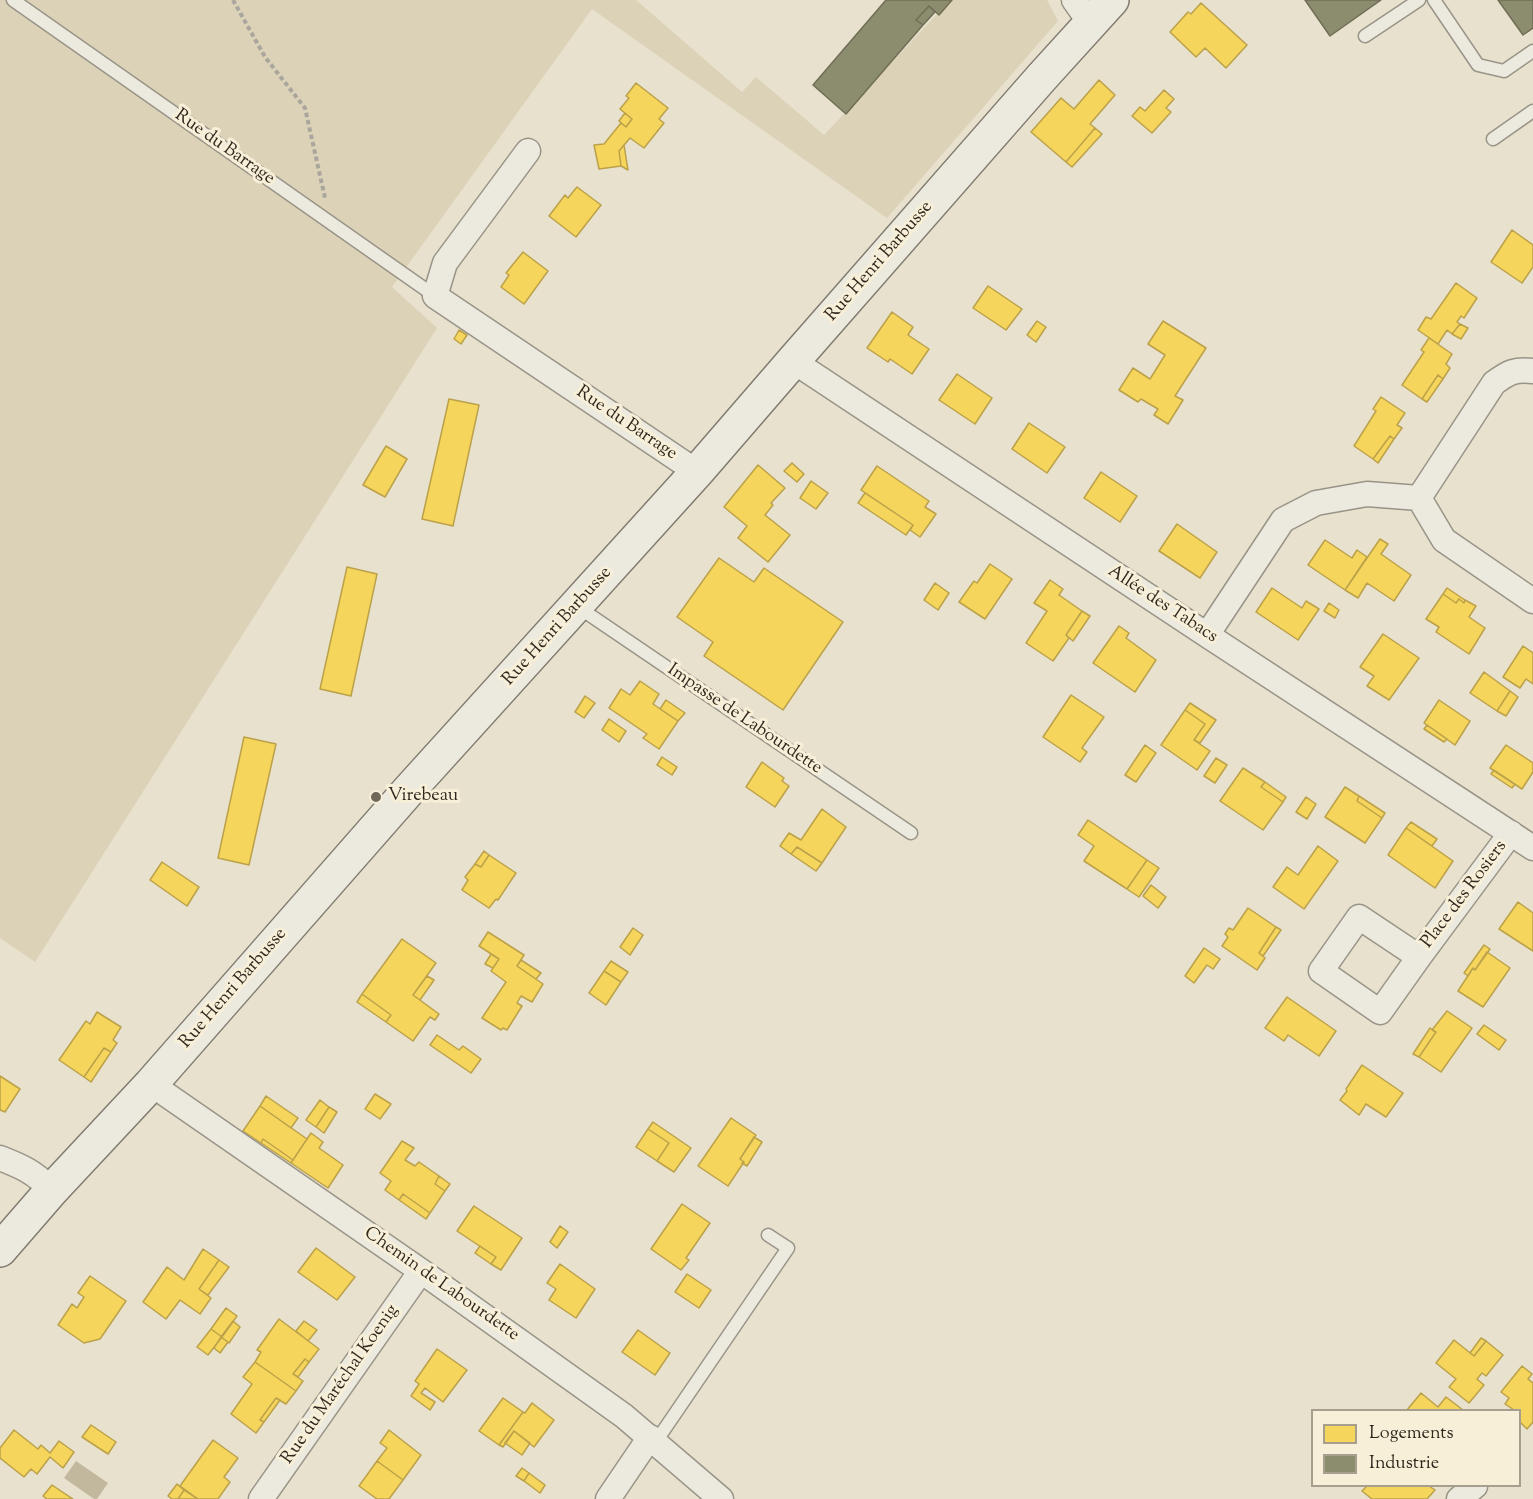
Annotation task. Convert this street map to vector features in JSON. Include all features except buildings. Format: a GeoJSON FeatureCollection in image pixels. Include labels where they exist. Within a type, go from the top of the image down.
{"type":"FeatureCollection","features":[{"type":"Feature","properties":{"kind":"main road","name":"Rue Henri Barbusse"},"geometry":{"type":"LineString","coordinates":[[0,1250],[52,1190],[151,1084],[402,798],[697,472],[1042,77],[1093,8]]}},
{"type":"Feature","properties":{"kind":"street"},"geometry":{"type":"LineString","coordinates":[[435,296],[445,263],[528,151]]}},
{"type":"Feature","properties":{"kind":"street","name":"Rue du Barrage"},"geometry":{"type":"LineString","coordinates":[[435,296],[697,472]]}},
{"type":"Feature","properties":{"kind":"street","name":"Allée des Tabacs"},"geometry":{"type":"LineString","coordinates":[[793,361],[1533,848]]}},
{"type":"Feature","properties":{"kind":"street"},"geometry":{"type":"LineString","coordinates":[[1419,498],[1494,383],[1510,372],[1533,371]]}},
{"type":"Feature","properties":{"kind":"street"},"geometry":{"type":"LineString","coordinates":[[1207,635],[1283,520],[1316,503],[1367,494],[1419,498]]}},
{"type":"Feature","properties":{"kind":"street"},"geometry":{"type":"LineString","coordinates":[[1419,498],[1444,540],[1533,601]]}},
{"type":"Feature","properties":{"kind":"street","name":"Place des Rosiers"},"geometry":{"type":"LineString","coordinates":[[1419,957],[1511,833]]}},
{"type":"Feature","properties":{"kind":"street","name":"Chemin de Labourdette"},"geometry":{"type":"LineString","coordinates":[[151,1084],[421,1271],[624,1416],[721,1499]]}},
{"type":"Feature","properties":{"kind":"street"},"geometry":{"type":"LineString","coordinates":[[0,1158],[37,1175],[52,1190]]}},
{"type":"Feature","properties":{"kind":"street","name":"Rue du Maréchal Koenig"},"geometry":{"type":"LineString","coordinates":[[261,1499],[421,1271]]}},
{"type":"Feature","properties":{"kind":"street"},"geometry":{"type":"LineString","coordinates":[[608,1499],[653,1440]]}},
{"type":"Feature","properties":{"kind":"street"},"geometry":{"type":"LineString","coordinates":[[1460,1499],[1473,1487]]}},
{"type":"Feature","properties":{"kind":"lane","name":"Rue du Barrage"},"geometry":{"type":"LineString","coordinates":[[13,0],[435,296]]}},
{"type":"Feature","properties":{"kind":"lane"},"geometry":{"type":"LineString","coordinates":[[1365,36],[1419,0]]}},
{"type":"Feature","properties":{"kind":"lane"},"geometry":{"type":"LineString","coordinates":[[1434,0],[1478,65],[1504,71],[1531,57]]}},
{"type":"Feature","properties":{"kind":"lane"},"geometry":{"type":"LineString","coordinates":[[1493,139],[1533,111]]}},
{"type":"Feature","properties":{"kind":"lane","name":"Impasse de Labourdette"},"geometry":{"type":"LineString","coordinates":[[577,606],[910,833]]}},
{"type":"Feature","properties":{"kind":"lane"},"geometry":{"type":"LineString","coordinates":[[653,1440],[788,1248],[768,1235]]}},
{"type":"Feature","properties":{"kind":"path"},"geometry":{"type":"LineString","coordinates":[[233,0],[265,57],[305,108],[326,202],[318,214]]}},
{"type":"Feature","properties":{"kind":"shaded area"},"geometry":{"type":"Polygon","coordinates":[[[0,0],[636,0],[742,92],[756,77],[824,135],[950,0],[1047,0],[1058,21],[887,218],[592,9],[392,287],[437,328],[35,962],[0,938],[0,0]]]}},
{"type":"Feature","properties":{"kind":"shaded area"},"geometry":{"type":"Polygon","coordinates":[[[76,1461],[108,1483],[97,1499],[64,1478],[76,1461]]]}},
{"type":"Feature","properties":{"kind":"place","name":"Virebeau"},"geometry":{"type":"Point","coordinates":[376,797]}}]}
